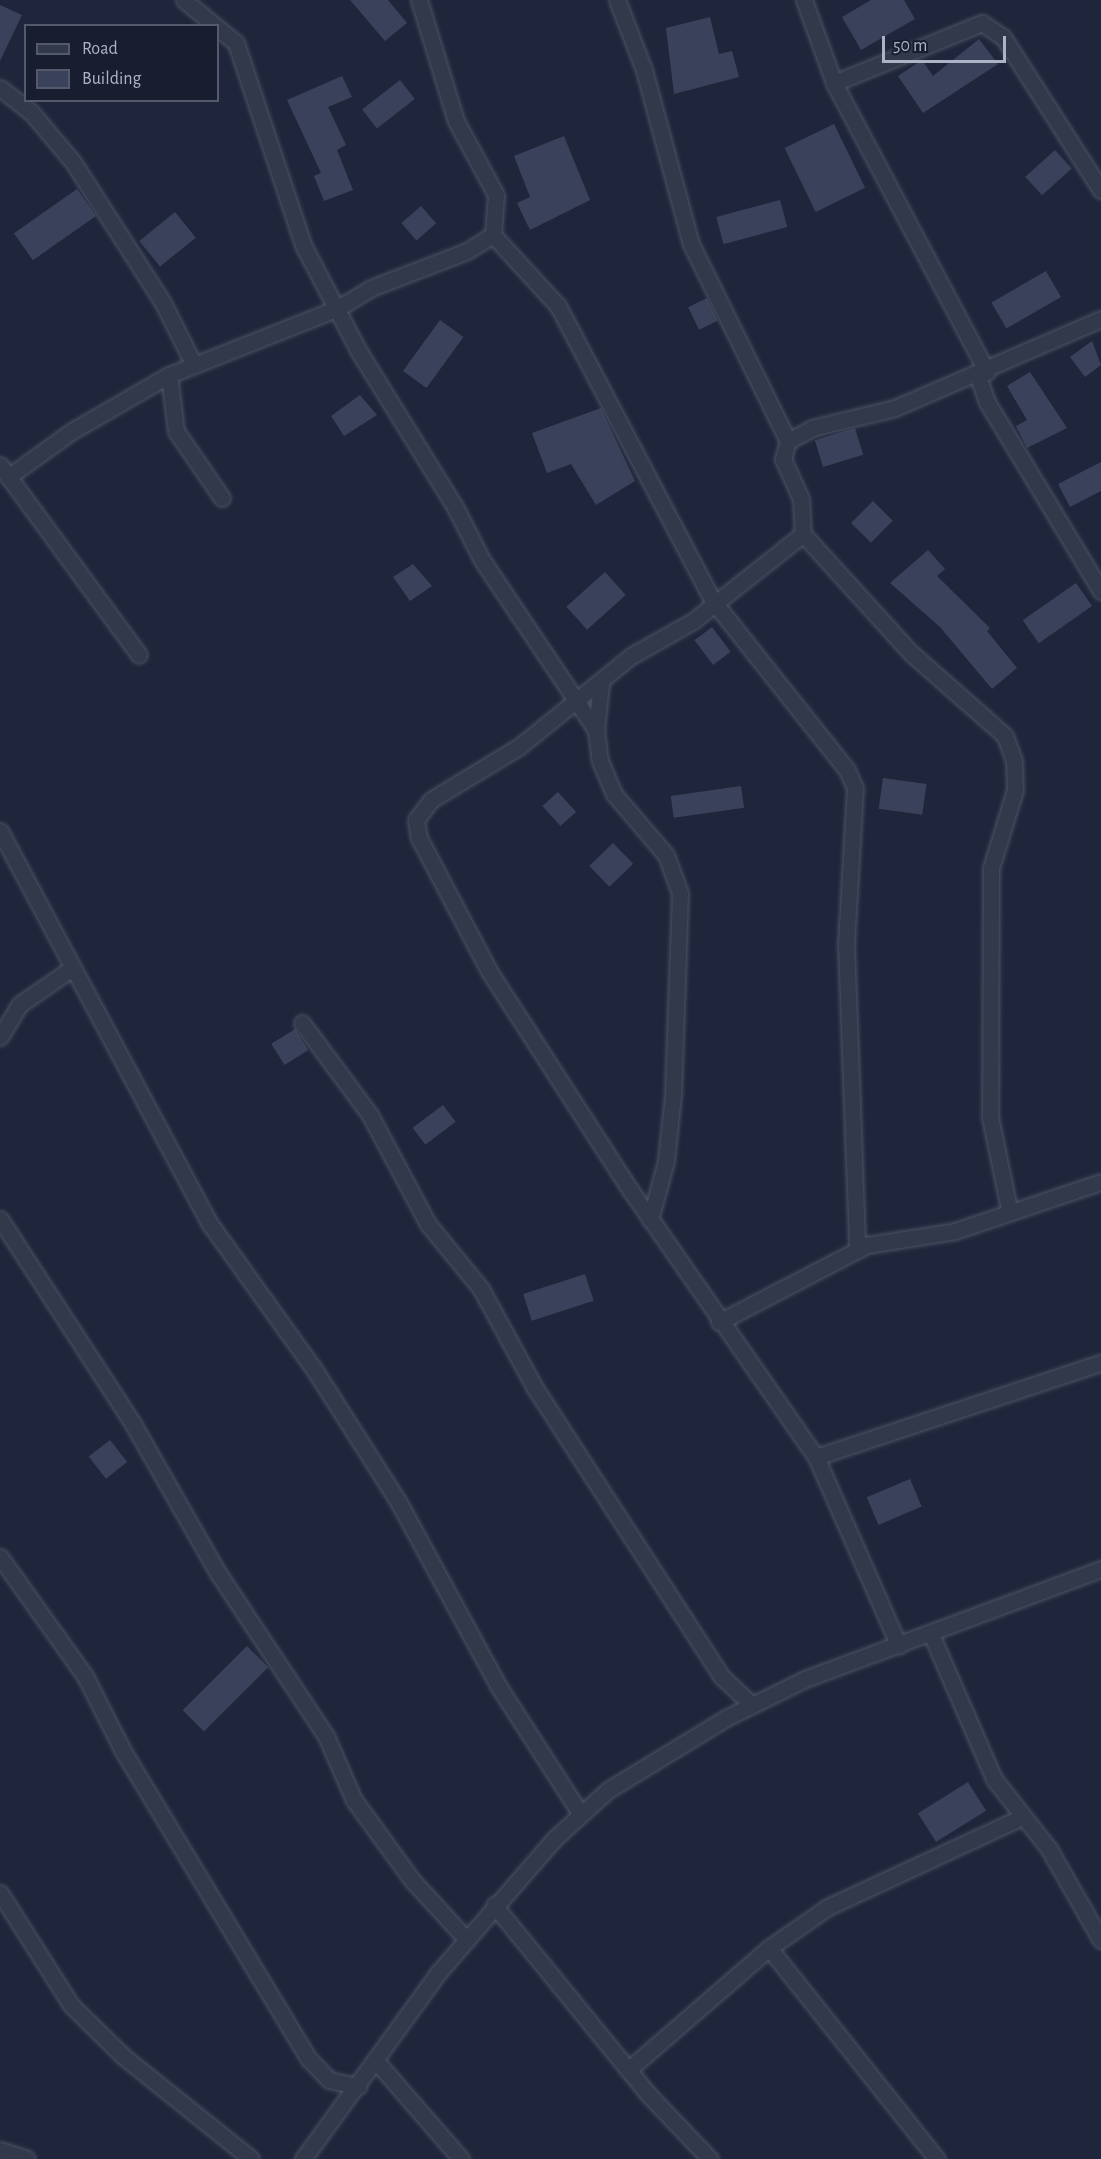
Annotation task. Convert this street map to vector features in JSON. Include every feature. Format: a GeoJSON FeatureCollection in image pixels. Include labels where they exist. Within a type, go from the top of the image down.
{"type":"FeatureCollection","features":[{"type":"Feature","properties":{"kind":"street"},"geometry":{"type":"LineString","coordinates":[[184,0],[217,24]]}},
{"type":"Feature","properties":{"kind":"street"},"geometry":{"type":"LineString","coordinates":[[419,0],[456,121],[496,195],[493,235],[558,306],[713,601],[847,770],[855,788],[846,944],[857,1250]]}},
{"type":"Feature","properties":{"kind":"street"},"geometry":{"type":"LineString","coordinates":[[617,0],[644,70],[691,244],[788,441],[783,459],[801,499],[803,534],[910,653],[1005,736],[1014,761],[1015,790],[991,868],[990,1117],[1009,1209]]}},
{"type":"Feature","properties":{"kind":"street"},"geometry":{"type":"LineString","coordinates":[[804,0],[834,83],[982,374],[1001,427],[1101,591]]}},
{"type":"Feature","properties":{"kind":"street"},"geometry":{"type":"LineString","coordinates":[[834,83],[982,23],[1002,37],[1101,190]]}},
{"type":"Feature","properties":{"kind":"street"},"geometry":{"type":"LineString","coordinates":[[219,26],[225,30],[247,64],[304,247],[482,560],[575,702],[596,730]]}},
{"type":"Feature","properties":{"kind":"street"},"geometry":{"type":"LineString","coordinates":[[0,88],[31,112],[73,162],[163,303],[193,363]]}},
{"type":"Feature","properties":{"kind":"street"},"geometry":{"type":"LineString","coordinates":[[139,656],[4,471],[168,375],[193,363],[338,308],[370,288],[467,251],[493,235]]}},
{"type":"Feature","properties":{"kind":"street"},"geometry":{"type":"LineString","coordinates":[[788,441],[812,428],[896,408],[982,374],[1101,319]]}},
{"type":"Feature","properties":{"kind":"street"},"geometry":{"type":"LineString","coordinates":[[168,375],[177,431],[222,498]]}},
{"type":"Feature","properties":{"kind":"street"},"geometry":{"type":"LineString","coordinates":[[803,534],[753,576],[713,601],[693,621],[631,656],[601,684],[520,746],[431,800],[416,820],[419,838],[489,971],[650,1220],[719,1322],[816,1456],[899,1646]]}},
{"type":"Feature","properties":{"kind":"street"},"geometry":{"type":"LineString","coordinates":[[601,684],[596,730],[600,761],[614,794],[666,855],[680,893],[673,1094],[666,1161],[650,1220]]}},
{"type":"Feature","properties":{"kind":"street"},"geometry":{"type":"LineString","coordinates":[[0,831],[215,1232],[314,1369],[399,1503],[499,1687],[580,1813]]}},
{"type":"Feature","properties":{"kind":"street"},"geometry":{"type":"LineString","coordinates":[[0,1037],[19,1005],[72,968]]}},
{"type":"Feature","properties":{"kind":"street"},"geometry":{"type":"LineString","coordinates":[[302,1023],[370,1115],[428,1224],[481,1289],[535,1388],[722,1677],[752,1705]]}},
{"type":"Feature","properties":{"kind":"street"},"geometry":{"type":"LineString","coordinates":[[719,1322],[857,1250],[955,1231],[1009,1209],[1101,1182]]}},
{"type":"Feature","properties":{"kind":"street"},"geometry":{"type":"LineString","coordinates":[[0,1219],[133,1424],[218,1574],[326,1736],[354,1800],[412,1880],[466,1939]]}},
{"type":"Feature","properties":{"kind":"street"},"geometry":{"type":"LineString","coordinates":[[816,1456],[1101,1364]]}},
{"type":"Feature","properties":{"kind":"street"},"geometry":{"type":"LineString","coordinates":[[0,1557],[85,1676],[123,1751],[309,2060],[329,2080],[358,2086]]}},
{"type":"Feature","properties":{"kind":"street"},"geometry":{"type":"LineString","coordinates":[[303,2159],[466,1939],[494,1905],[580,1813],[656,1758],[752,1705],[805,1679],[899,1646],[1101,1569]]}},
{"type":"Feature","properties":{"kind":"street"},"geometry":{"type":"LineString","coordinates":[[931,1634],[994,1779],[1049,1849],[1101,1940]]}},
{"type":"Feature","properties":{"kind":"street"},"geometry":{"type":"LineString","coordinates":[[628,2070],[769,1948],[828,1907],[1022,1817]]}},
{"type":"Feature","properties":{"kind":"street"},"geometry":{"type":"LineString","coordinates":[[0,1893],[71,2005],[123,2056],[251,2159]]}},
{"type":"Feature","properties":{"kind":"street"},"geometry":{"type":"LineString","coordinates":[[494,1905],[628,2070],[710,2159]]}},
{"type":"Feature","properties":{"kind":"street"},"geometry":{"type":"LineString","coordinates":[[769,1948],[937,2159]]}},
{"type":"Feature","properties":{"kind":"street"},"geometry":{"type":"LineString","coordinates":[[376,2061],[461,2159]]}},
{"type":"Feature","properties":{"kind":"street"},"geometry":{"type":"LineString","coordinates":[[0,2150],[27,2159]]}},
{"type":"Feature","properties":{"kind":"building"},"geometry":{"type":"Polygon","coordinates":[[[350,0],[388,0],[407,23],[385,41],[350,0]]]}},
{"type":"Feature","properties":{"kind":"building"},"geometry":{"type":"Polygon","coordinates":[[[871,0],[904,0],[915,19],[861,50],[842,17],[871,0]]]}},
{"type":"Feature","properties":{"kind":"building"},"geometry":{"type":"Polygon","coordinates":[[[0,5],[22,15],[0,61],[0,5]]]}},
{"type":"Feature","properties":{"kind":"building"},"geometry":{"type":"Polygon","coordinates":[[[710,17],[719,54],[732,51],[739,77],[674,94],[666,28],[710,17]]]}},
{"type":"Feature","properties":{"kind":"building"},"geometry":{"type":"Polygon","coordinates":[[[979,39],[998,64],[923,113],[898,76],[922,60],[933,76],[979,39]]]}},
{"type":"Feature","properties":{"kind":"building"},"geometry":{"type":"Polygon","coordinates":[[[342,76],[352,97],[328,107],[346,145],[337,150],[353,190],[324,201],[314,176],[321,173],[287,100],[342,76]]]}},
{"type":"Feature","properties":{"kind":"building"},"geometry":{"type":"Polygon","coordinates":[[[400,80],[415,99],[377,128],[362,110],[400,80]]]}},
{"type":"Feature","properties":{"kind":"building"},"geometry":{"type":"Polygon","coordinates":[[[834,124],[865,188],[816,212],[785,148],[834,124]]]}},
{"type":"Feature","properties":{"kind":"building"},"geometry":{"type":"Polygon","coordinates":[[[564,136],[590,200],[530,230],[517,203],[530,197],[514,156],[564,136]]]}},
{"type":"Feature","properties":{"kind":"building"},"geometry":{"type":"Polygon","coordinates":[[[1055,150],[1072,169],[1042,195],[1025,177],[1055,150]]]}},
{"type":"Feature","properties":{"kind":"building"},"geometry":{"type":"Polygon","coordinates":[[[77,189],[96,216],[33,260],[14,233],[77,189]]]}},
{"type":"Feature","properties":{"kind":"building"},"geometry":{"type":"Polygon","coordinates":[[[780,200],[787,227],[723,244],[716,217],[780,200]]]}},
{"type":"Feature","properties":{"kind":"building"},"geometry":{"type":"Polygon","coordinates":[[[421,206],[436,223],[416,240],[401,223],[421,206]]]}},
{"type":"Feature","properties":{"kind":"building"},"geometry":{"type":"Polygon","coordinates":[[[175,212],[196,238],[160,267],[139,241],[175,212]]]}},
{"type":"Feature","properties":{"kind":"building"},"geometry":{"type":"Polygon","coordinates":[[[1046,271],[1061,297],[1006,328],[991,302],[1046,271]]]}},
{"type":"Feature","properties":{"kind":"building"},"geometry":{"type":"Polygon","coordinates":[[[707,298],[718,320],[699,330],[688,307],[707,298]]]}},
{"type":"Feature","properties":{"kind":"building"},"geometry":{"type":"Polygon","coordinates":[[[440,320],[463,337],[426,388],[403,371],[440,320]]]}},
{"type":"Feature","properties":{"kind":"building"},"geometry":{"type":"Polygon","coordinates":[[[1092,341],[1101,365],[1085,377],[1070,357],[1092,341]]]}},
{"type":"Feature","properties":{"kind":"building"},"geometry":{"type":"Polygon","coordinates":[[[1030,372],[1067,428],[1027,448],[1016,426],[1027,420],[1007,386],[1030,372]]]}},
{"type":"Feature","properties":{"kind":"building"},"geometry":{"type":"Polygon","coordinates":[[[360,395],[377,415],[344,436],[331,416],[360,395]]]}},
{"type":"Feature","properties":{"kind":"building"},"geometry":{"type":"Polygon","coordinates":[[[601,408],[635,481],[596,505],[571,464],[547,473],[532,433],[601,408]]]}},
{"type":"Feature","properties":{"kind":"building"},"geometry":{"type":"Polygon","coordinates":[[[855,428],[863,455],[823,467],[815,440],[855,428]]]}},
{"type":"Feature","properties":{"kind":"building"},"geometry":{"type":"Polygon","coordinates":[[[1101,462],[1101,491],[1070,507],[1058,484],[1101,462]]]}},
{"type":"Feature","properties":{"kind":"building"},"geometry":{"type":"Polygon","coordinates":[[[873,501],[893,521],[871,543],[851,523],[873,501]]]}},
{"type":"Feature","properties":{"kind":"building"},"geometry":{"type":"Polygon","coordinates":[[[928,550],[945,569],[937,576],[990,628],[987,631],[1017,668],[992,689],[940,627],[890,583],[928,550]]]}},
{"type":"Feature","properties":{"kind":"building"},"geometry":{"type":"Polygon","coordinates":[[[413,564],[432,586],[410,601],[393,577],[413,564]]]}},
{"type":"Feature","properties":{"kind":"building"},"geometry":{"type":"Polygon","coordinates":[[[605,572],[626,595],[587,630],[566,607],[605,572]]]}},
{"type":"Feature","properties":{"kind":"building"},"geometry":{"type":"Polygon","coordinates":[[[1076,583],[1092,606],[1039,643],[1023,620],[1076,583]]]}},
{"type":"Feature","properties":{"kind":"building"},"geometry":{"type":"Polygon","coordinates":[[[712,627],[731,652],[713,665],[694,640],[712,627]]]}},
{"type":"Feature","properties":{"kind":"building"},"geometry":{"type":"Polygon","coordinates":[[[883,778],[927,784],[922,815],[879,809],[883,778]]]}},
{"type":"Feature","properties":{"kind":"building"},"geometry":{"type":"Polygon","coordinates":[[[741,786],[744,808],[674,818],[671,796],[741,786]]]}},
{"type":"Feature","properties":{"kind":"building"},"geometry":{"type":"Polygon","coordinates":[[[558,792],[576,812],[560,826],[542,806],[558,792]]]}},
{"type":"Feature","properties":{"kind":"building"},"geometry":{"type":"Polygon","coordinates":[[[613,843],[633,864],[609,887],[589,866],[613,843]]]}},
{"type":"Feature","properties":{"kind":"building"},"geometry":{"type":"Polygon","coordinates":[[[295,1029],[308,1050],[285,1065],[271,1044],[295,1029]]]}},
{"type":"Feature","properties":{"kind":"building"},"geometry":{"type":"Polygon","coordinates":[[[443,1105],[456,1122],[425,1145],[413,1128],[443,1105]]]}},
{"type":"Feature","properties":{"kind":"building"},"geometry":{"type":"Polygon","coordinates":[[[585,1274],[594,1301],[532,1321],[523,1294],[585,1274]]]}},
{"type":"Feature","properties":{"kind":"building"},"geometry":{"type":"Polygon","coordinates":[[[110,1440],[127,1462],[106,1479],[89,1457],[110,1440]]]}},
{"type":"Feature","properties":{"kind":"building"},"geometry":{"type":"Polygon","coordinates":[[[910,1479],[922,1507],[878,1525],[867,1497],[910,1479]]]}},
{"type":"Feature","properties":{"kind":"building"},"geometry":{"type":"Polygon","coordinates":[[[247,1646],[268,1667],[204,1732],[183,1710],[247,1646]]]}},
{"type":"Feature","properties":{"kind":"building"},"geometry":{"type":"Polygon","coordinates":[[[968,1782],[986,1811],[936,1842],[918,1813],[968,1782]]]}}]}
